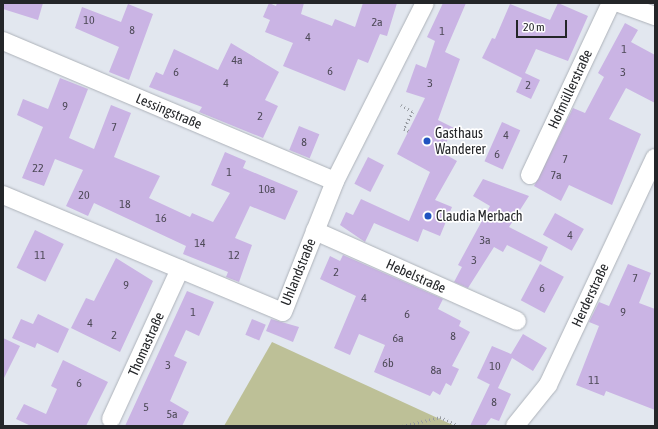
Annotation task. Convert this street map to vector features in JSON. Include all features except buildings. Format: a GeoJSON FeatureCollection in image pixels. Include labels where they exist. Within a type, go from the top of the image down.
{"type":"FeatureCollection","features":[{"type":"Feature","properties":{"kind":"street","name":"Uhlandstraße"},"geometry":{"type":"LineString","coordinates":[[3,196],[283,312],[335,181],[424,3]]}},
{"type":"Feature","properties":{"kind":"street","name":"Hofmüllerstraße"},"geometry":{"type":"LineString","coordinates":[[530,175],[611,3]]}},
{"type":"Feature","properties":{"kind":"street"},"geometry":{"type":"LineString","coordinates":[[620,3],[655,16]]}},
{"type":"Feature","properties":{"kind":"street","name":"Lessingstraße"},"geometry":{"type":"LineString","coordinates":[[3,41],[335,181]]}},
{"type":"Feature","properties":{"kind":"street","name":"Herderstraße"},"geometry":{"type":"LineString","coordinates":[[515,426],[548,385],[655,158]]}},
{"type":"Feature","properties":{"kind":"street","name":"Hebelstraße"},"geometry":{"type":"LineString","coordinates":[[315,231],[517,321]]}},
{"type":"Feature","properties":{"kind":"street","name":"Thomastraße"},"geometry":{"type":"LineString","coordinates":[[112,419],[180,269]]}},
{"type":"Feature","properties":{"kind":"path"},"geometry":{"type":"LineString","coordinates":[[401,106],[413,112],[404,129],[409,131]]}},
{"type":"Feature","properties":{"kind":"path"},"geometry":{"type":"LineString","coordinates":[[402,426],[436,417],[459,426]]}},
{"type":"Feature","properties":{"kind":"green space"},"geometry":{"type":"Polygon","coordinates":[[[272,342],[455,426],[224,426],[272,342]]]}},
{"type":"Feature","properties":{"kind":"place","name":"Gasthaus Wanderer"},"geometry":{"type":"Point","coordinates":[427,141]}},
{"type":"Feature","properties":{"kind":"place","name":"Claudia Merbach"},"geometry":{"type":"Point","coordinates":[428,216]}}]}
